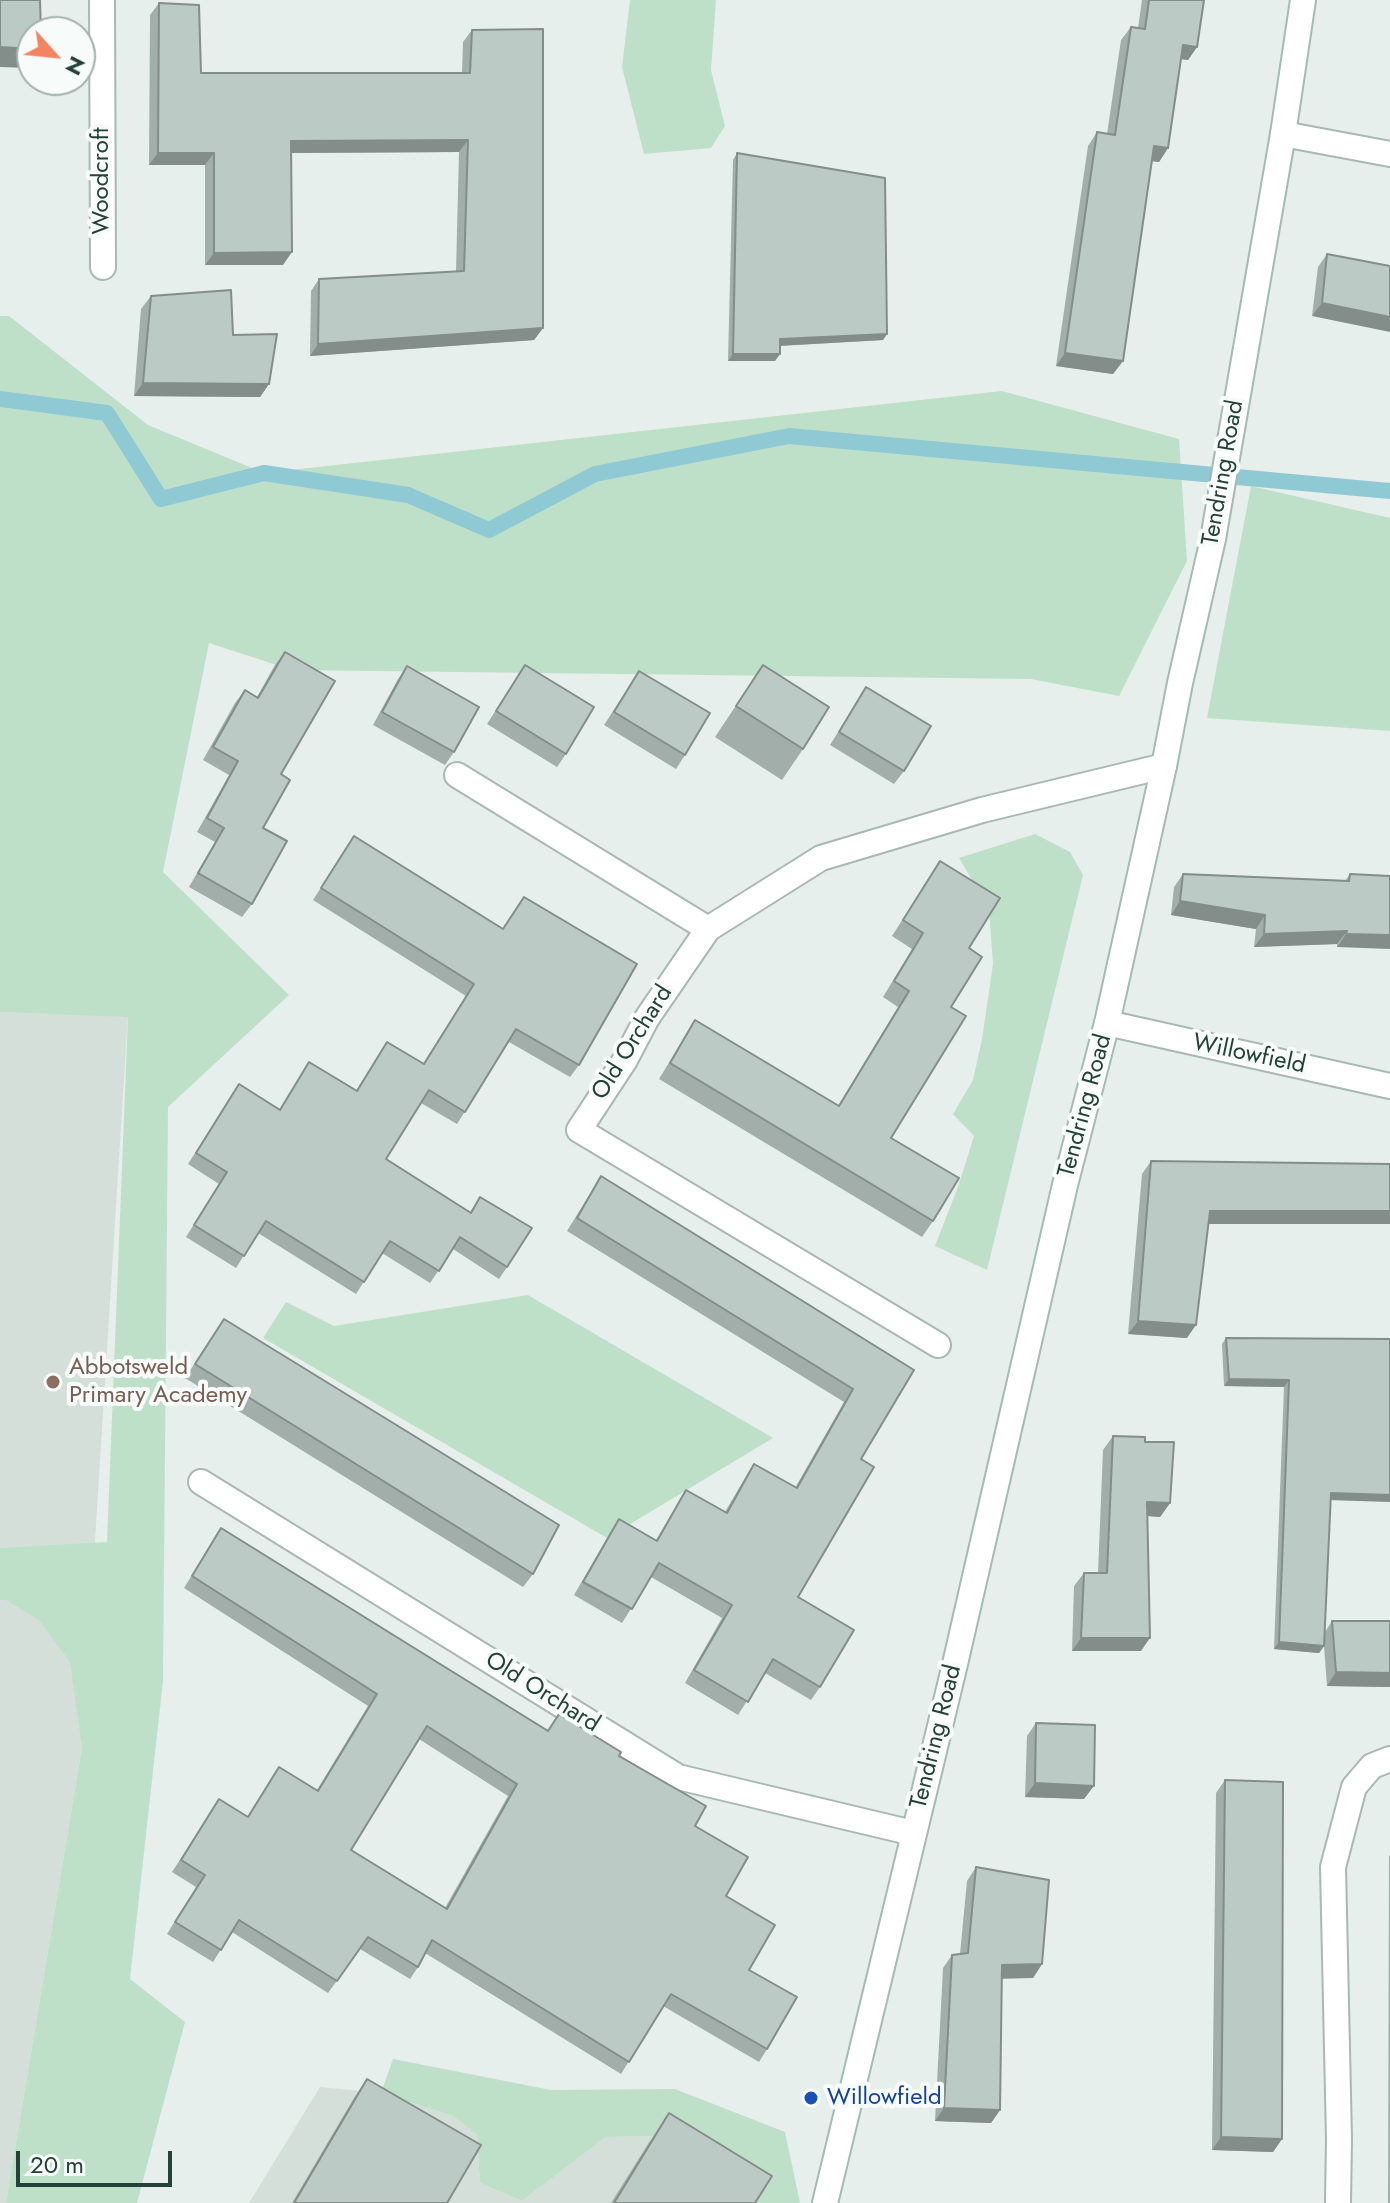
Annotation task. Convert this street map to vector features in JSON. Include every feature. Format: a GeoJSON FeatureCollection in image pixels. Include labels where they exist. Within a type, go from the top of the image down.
{"type":"FeatureCollection","features":[{"type":"Feature","properties":{"kind":"street","name":"Woodcroft"},"geometry":{"type":"LineString","coordinates":[[102,0],[103,267]]}},
{"type":"Feature","properties":{"kind":"street","name":"Tendring Road"},"geometry":{"type":"LineString","coordinates":[[825,2203],[1065,1185],[1107,1023],[1164,766],[1213,539],[1303,0]]}},
{"type":"Feature","properties":{"kind":"street"},"geometry":{"type":"LineString","coordinates":[[1283,134],[1390,154]]}},
{"type":"Feature","properties":{"kind":"street","name":"Old Orchard"},"geometry":{"type":"LineString","coordinates":[[938,1345],[579,1130],[625,1060],[647,1018],[708,929],[821,858],[982,810],[1164,766]]}},
{"type":"Feature","properties":{"kind":"street"},"geometry":{"type":"LineString","coordinates":[[457,775],[708,929]]}},
{"type":"Feature","properties":{"kind":"street","name":"Willowfield"},"geometry":{"type":"LineString","coordinates":[[1107,1023],[1390,1086]]}},
{"type":"Feature","properties":{"kind":"street","name":"Old Orchard"},"geometry":{"type":"LineString","coordinates":[[201,1482],[678,1777],[913,1833]]}},
{"type":"Feature","properties":{"kind":"street"},"geometry":{"type":"LineString","coordinates":[[1338,2203],[1333,1867],[1354,1787],[1372,1766],[1390,1759]]}},
{"type":"Feature","properties":{"kind":"shaded area","name":"Abbotsweld Primary Academy"},"geometry":{"type":"Polygon","coordinates":[[[0,1012],[128,1016],[82,1747],[6,2203],[0,2203],[0,1012]]]}},
{"type":"Feature","properties":{"kind":"shaded area"},"geometry":{"type":"Polygon","coordinates":[[[320,2087],[381,2093],[453,2116],[477,2135],[480,2183],[522,2201],[606,2137],[665,2136],[740,2203],[249,2203],[320,2087]]]}},
{"type":"Feature","properties":{"kind":"green space"},"geometry":{"type":"Polygon","coordinates":[[[630,0],[716,0],[711,70],[725,126],[711,148],[644,154],[622,67],[630,0]]]}},
{"type":"Feature","properties":{"kind":"green space"},"geometry":{"type":"Polygon","coordinates":[[[0,316],[9,316],[148,425],[264,473],[1002,391],[1179,439],[1187,561],[1119,696],[1031,679],[292,670],[209,643],[163,872],[289,995],[168,1107],[163,1681],[130,1979],[185,2022],[137,2203],[6,2203],[82,1747],[70,1662],[39,1620],[6,1600],[0,1600],[0,1548],[107,1542],[128,1017],[0,1012],[0,316]]]}},
{"type":"Feature","properties":{"kind":"green space"},"geometry":{"type":"Polygon","coordinates":[[[1251,486],[1390,518],[1390,731],[1207,718],[1251,486]]]}},
{"type":"Feature","properties":{"kind":"green space"},"geometry":{"type":"Polygon","coordinates":[[[1035,834],[1070,852],[1083,875],[987,1270],[935,1246],[974,1136],[953,1114],[973,1080],[993,964],[989,909],[959,858],[1035,834]]]}},
{"type":"Feature","properties":{"kind":"green space"},"geometry":{"type":"Polygon","coordinates":[[[528,1295],[773,1438],[607,1538],[263,1338],[286,1302],[334,1326],[528,1295]]]}},
{"type":"Feature","properties":{"kind":"green space"},"geometry":{"type":"Polygon","coordinates":[[[393,2059],[551,2090],[675,2089],[785,2132],[800,2203],[740,2203],[665,2136],[606,2137],[522,2201],[480,2183],[477,2135],[453,2116],[381,2093],[393,2059]]]}},
{"type":"Feature","properties":{"kind":"building"},"geometry":{"type":"Polygon","coordinates":[[[0,0],[40,0],[40,16],[16,16],[16,48],[0,47],[0,0]]]}},
{"type":"Feature","properties":{"kind":"building"},"geometry":{"type":"Polygon","coordinates":[[[1149,0],[1204,0],[1197,47],[1183,45],[1168,148],[1154,146],[1123,361],[1065,353],[1097,132],[1115,135],[1131,27],[1145,29],[1149,0]]]}},
{"type":"Feature","properties":{"kind":"building"},"geometry":{"type":"Polygon","coordinates":[[[159,3],[199,5],[201,73],[470,73],[472,30],[543,29],[543,328],[318,344],[319,279],[464,271],[468,140],[291,141],[292,252],[214,253],[214,153],[158,153],[159,3]]]}},
{"type":"Feature","properties":{"kind":"building"},"geometry":{"type":"Polygon","coordinates":[[[737,153],[885,178],[887,334],[780,339],[780,354],[733,354],[737,153]]]}},
{"type":"Feature","properties":{"kind":"building"},"geometry":{"type":"Polygon","coordinates":[[[1327,254],[1390,266],[1390,317],[1322,303],[1327,254]]]}},
{"type":"Feature","properties":{"kind":"building"},"geometry":{"type":"Polygon","coordinates":[[[231,290],[233,335],[277,334],[269,384],[143,383],[151,296],[231,290]]]}},
{"type":"Feature","properties":{"kind":"building"},"geometry":{"type":"Polygon","coordinates":[[[285,652],[335,681],[281,774],[290,780],[263,828],[287,841],[252,904],[198,873],[224,828],[207,818],[238,761],[213,747],[245,690],[258,698],[285,652]]]}},
{"type":"Feature","properties":{"kind":"building"},"geometry":{"type":"Polygon","coordinates":[[[525,665],[594,707],[566,754],[496,711],[525,665]]]}},
{"type":"Feature","properties":{"kind":"building"},"geometry":{"type":"Polygon","coordinates":[[[763,665],[829,707],[803,749],[736,706],[763,665]]]}},
{"type":"Feature","properties":{"kind":"building"},"geometry":{"type":"Polygon","coordinates":[[[407,666],[479,707],[454,752],[382,712],[407,666]]]}},
{"type":"Feature","properties":{"kind":"building"},"geometry":{"type":"Polygon","coordinates":[[[639,671],[710,713],[685,755],[614,712],[639,671]]]}},
{"type":"Feature","properties":{"kind":"building"},"geometry":{"type":"Polygon","coordinates":[[[866,687],[931,726],[904,771],[839,732],[866,687]]]}},
{"type":"Feature","properties":{"kind":"building"},"geometry":{"type":"Polygon","coordinates":[[[354,836],[503,929],[524,897],[637,964],[579,1065],[516,1029],[465,1112],[429,1090],[386,1159],[471,1213],[480,1197],[532,1228],[507,1267],[460,1237],[439,1271],[390,1241],[364,1282],[266,1221],[244,1256],[194,1225],[227,1172],[196,1153],[239,1084],[280,1110],[309,1062],[357,1091],[387,1042],[424,1064],[474,984],[321,888],[354,836]]]}},
{"type":"Feature","properties":{"kind":"building"},"geometry":{"type":"Polygon","coordinates":[[[940,861],[1000,898],[969,948],[982,957],[951,1007],[966,1016],[891,1138],[959,1178],[933,1221],[670,1063],[695,1020],[839,1106],[909,991],[894,981],[923,933],[903,920],[940,861]]]}},
{"type":"Feature","properties":{"kind":"building"},"geometry":{"type":"Polygon","coordinates":[[[1183,874],[1349,881],[1350,874],[1390,876],[1390,935],[1346,934],[1347,931],[1264,934],[1265,915],[1180,901],[1183,874]]]}},
{"type":"Feature","properties":{"kind":"building"},"geometry":{"type":"Polygon","coordinates":[[[1151,1161],[1390,1164],[1390,1211],[1210,1211],[1196,1325],[1138,1321],[1151,1161]]]}},
{"type":"Feature","properties":{"kind":"building"},"geometry":{"type":"Polygon","coordinates":[[[601,1176],[914,1370],[861,1459],[874,1467],[798,1597],[854,1630],[820,1687],[773,1659],[748,1702],[694,1670],[732,1605],[659,1563],[632,1609],[583,1582],[619,1519],[657,1541],[686,1490],[727,1513],[754,1464],[797,1488],[853,1389],[577,1218],[601,1176]]]}},
{"type":"Feature","properties":{"kind":"building"},"geometry":{"type":"Polygon","coordinates":[[[224,1319],[559,1525],[533,1574],[195,1364],[224,1319]]]}},
{"type":"Feature","properties":{"kind":"building"},"geometry":{"type":"Polygon","coordinates":[[[1226,1338],[1390,1339],[1390,1495],[1331,1493],[1324,1646],[1279,1642],[1289,1380],[1229,1379],[1226,1338]]]}},
{"type":"Feature","properties":{"kind":"building"},"geometry":{"type":"Polygon","coordinates":[[[1113,1436],[1145,1437],[1145,1442],[1174,1442],[1170,1503],[1147,1502],[1150,1638],[1081,1638],[1084,1573],[1107,1573],[1113,1436]]]}},
{"type":"Feature","properties":{"kind":"building"},"geometry":{"type":"Polygon","coordinates":[[[221,1528],[548,1731],[559,1714],[621,1752],[619,1756],[706,1806],[695,1826],[748,1857],[726,1896],[775,1925],[749,1970],[797,1997],[767,2049],[671,1994],[629,2062],[432,1940],[418,1967],[368,1937],[337,1981],[239,1920],[221,1950],[175,1922],[205,1875],[181,1860],[219,1799],[248,1817],[279,1767],[318,1791],[377,1694],[192,1576],[221,1528]],[[427,1726],[351,1850],[447,1909],[517,1784],[427,1726]]]}},
{"type":"Feature","properties":{"kind":"building"},"geometry":{"type":"Polygon","coordinates":[[[1332,1621],[1390,1621],[1390,1673],[1336,1672],[1332,1621]]]}},
{"type":"Feature","properties":{"kind":"building"},"geometry":{"type":"Polygon","coordinates":[[[1036,1723],[1095,1725],[1094,1786],[1035,1783],[1036,1723]]]}},
{"type":"Feature","properties":{"kind":"building"},"geometry":{"type":"Polygon","coordinates":[[[1225,1780],[1283,1782],[1282,2139],[1221,2137],[1225,1780]]]}},
{"type":"Feature","properties":{"kind":"building"},"geometry":{"type":"Polygon","coordinates":[[[976,1867],[1049,1880],[1042,1964],[1002,1965],[1000,2110],[944,2108],[952,1955],[968,1953],[976,1867]]]}},
{"type":"Feature","properties":{"kind":"building"},"geometry":{"type":"Polygon","coordinates":[[[367,2079],[481,2145],[447,2203],[294,2203],[367,2079]]]}},
{"type":"Feature","properties":{"kind":"building"},"geometry":{"type":"Polygon","coordinates":[[[669,2113],[772,2176],[755,2203],[614,2203],[669,2113]]]}},
{"type":"Feature","properties":{"kind":"waterway"},"geometry":{"type":"LineString","coordinates":[[0,399],[107,413],[161,499],[264,473],[408,495],[489,530],[595,474],[789,436],[1390,491]]}},
{"type":"Feature","properties":{"kind":"place","name":"Abbotsweld Primary Academy"},"geometry":{"type":"Point","coordinates":[53,1382]}},
{"type":"Feature","properties":{"kind":"place","name":"Willowfield"},"geometry":{"type":"Point","coordinates":[811,2098]}}]}
